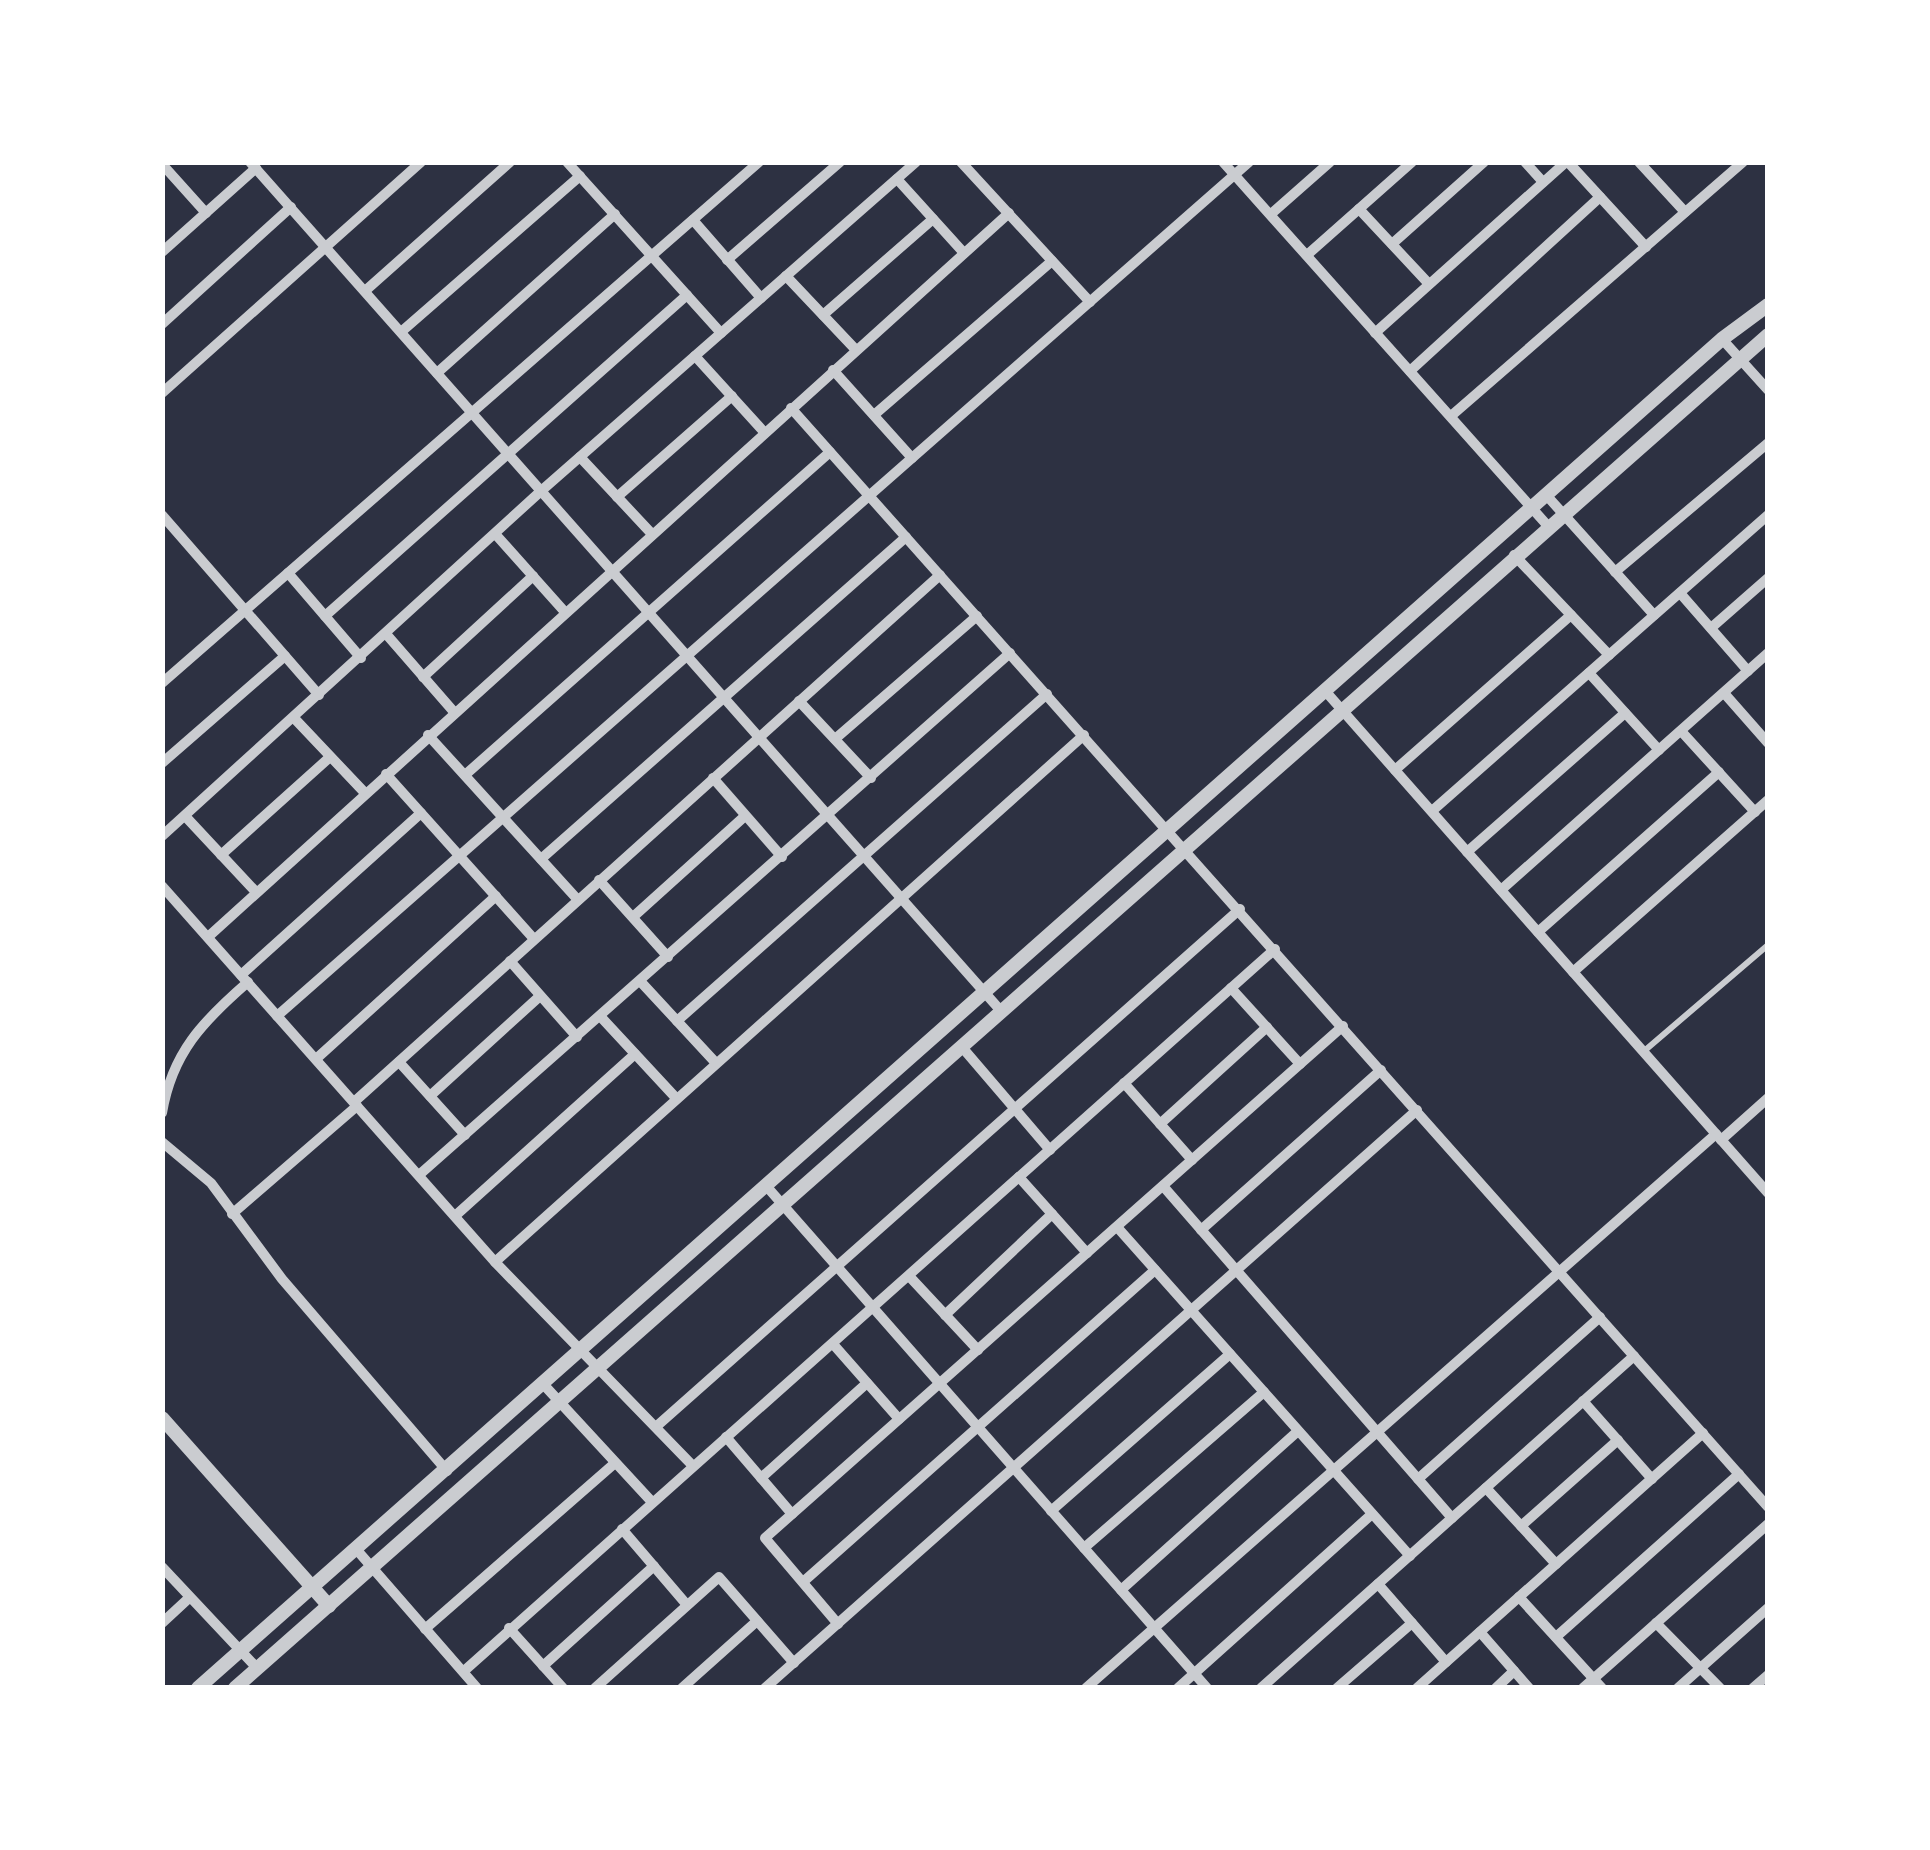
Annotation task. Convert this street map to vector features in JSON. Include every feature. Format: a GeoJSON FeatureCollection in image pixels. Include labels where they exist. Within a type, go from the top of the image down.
{"type":"FeatureCollection","features":[{"type":"Feature","properties":{"kind":"street"},"geometry":{"type":"LineString","coordinates":[[162,393],[422,162]]}},
{"type":"Feature","properties":{"kind":"street"},"geometry":{"type":"LineString","coordinates":[[365,291],[510,162]]}},
{"type":"Feature","properties":{"kind":"street"},"geometry":{"type":"LineString","coordinates":[[567,162],[722,333]]}},
{"type":"Feature","properties":{"kind":"street"},"geometry":{"type":"LineString","coordinates":[[162,683],[759,162]]}},
{"type":"Feature","properties":{"kind":"street"},"geometry":{"type":"LineString","coordinates":[[728,260],[840,162]]}},
{"type":"Feature","properties":{"kind":"street"},"geometry":{"type":"LineString","coordinates":[[162,836],[497,536],[541,491],[916,162]]}},
{"type":"Feature","properties":{"kind":"street"},"geometry":{"type":"LineString","coordinates":[[961,162],[1090,302]]}},
{"type":"Feature","properties":{"kind":"street"},"geometry":{"type":"LineString","coordinates":[[1223,162],[1547,526]]}},
{"type":"Feature","properties":{"kind":"street"},"geometry":{"type":"LineString","coordinates":[[277,1016],[1249,162]]}},
{"type":"Feature","properties":{"kind":"street"},"geometry":{"type":"LineString","coordinates":[[1271,214],[1330,162]]}},
{"type":"Feature","properties":{"kind":"street"},"geometry":{"type":"LineString","coordinates":[[1306,255],[1412,162]]}},
{"type":"Feature","properties":{"kind":"street"},"geometry":{"type":"LineString","coordinates":[[1392,244],[1484,162]]}},
{"type":"Feature","properties":{"kind":"street"},"geometry":{"type":"LineString","coordinates":[[1525,162],[1544,182]]}},
{"type":"Feature","properties":{"kind":"street"},"geometry":{"type":"LineString","coordinates":[[1375,333],[1567,162],[1646,247]]}},
{"type":"Feature","properties":{"kind":"street"},"geometry":{"type":"LineString","coordinates":[[1450,416],[1743,162]]}},
{"type":"Feature","properties":{"kind":"street"},"geometry":{"type":"LineString","coordinates":[[1642,163],[1685,212]]}},
{"type":"Feature","properties":{"kind":"street"},"geometry":{"type":"LineString","coordinates":[[162,164],[167,180],[206,213]]}},
{"type":"Feature","properties":{"kind":"street"},"geometry":{"type":"LineString","coordinates":[[162,252],[253,165],[1001,1011]]}},
{"type":"Feature","properties":{"kind":"street"},"geometry":{"type":"LineString","coordinates":[[401,332],[580,176]]}},
{"type":"Feature","properties":{"kind":"street"},"geometry":{"type":"LineString","coordinates":[[896,179],[964,253]]}},
{"type":"Feature","properties":{"kind":"street"},"geometry":{"type":"LineString","coordinates":[[1410,371],[1600,197]]}},
{"type":"Feature","properties":{"kind":"street"},"geometry":{"type":"LineString","coordinates":[[162,324],[291,207]]}},
{"type":"Feature","properties":{"kind":"street"},"geometry":{"type":"LineString","coordinates":[[1359,209],[1429,284]]}},
{"type":"Feature","properties":{"kind":"street"},"geometry":{"type":"LineString","coordinates":[[208,937],[1009,213]]}},
{"type":"Feature","properties":{"kind":"street"},"geometry":{"type":"LineString","coordinates":[[437,373],[615,214]]}},
{"type":"Feature","properties":{"kind":"street"},"geometry":{"type":"LineString","coordinates":[[823,315],[933,219]]}},
{"type":"Feature","properties":{"kind":"street"},"geometry":{"type":"LineString","coordinates":[[693,220],[761,298]]}},
{"type":"Feature","properties":{"kind":"street"},"geometry":{"type":"LineString","coordinates":[[874,415],[1052,261]]}},
{"type":"Feature","properties":{"kind":"street"},"geometry":{"type":"LineString","coordinates":[[786,276],[856,350]]}},
{"type":"Feature","properties":{"kind":"street"},"geometry":{"type":"LineString","coordinates":[[326,616],[687,295]]}},
{"type":"Feature","properties":{"kind":"street"},"geometry":{"type":"LineString","coordinates":[[198,1688],[1171,832],[1722,338],[1768,305]]}},
{"type":"Feature","properties":{"kind":"street"},"geometry":{"type":"LineString","coordinates":[[235,1688],[1768,335]]}},
{"type":"Feature","properties":{"kind":"street"},"geometry":{"type":"LineString","coordinates":[[1722,338],[1768,391]]}},
{"type":"Feature","properties":{"kind":"street"},"geometry":{"type":"LineString","coordinates":[[695,356],[764,432]]}},
{"type":"Feature","properties":{"kind":"street"},"geometry":{"type":"LineString","coordinates":[[833,370],[912,458]]}},
{"type":"Feature","properties":{"kind":"street"},"geometry":{"type":"LineString","coordinates":[[617,497],[732,396]]}},
{"type":"Feature","properties":{"kind":"street"},"geometry":{"type":"LineString","coordinates":[[791,408],[1768,1507]]}},
{"type":"Feature","properties":{"kind":"street"},"geometry":{"type":"LineString","coordinates":[[1616,572],[1768,443]]}},
{"type":"Feature","properties":{"kind":"street"},"geometry":{"type":"LineString","coordinates":[[465,775],[830,452]]}},
{"type":"Feature","properties":{"kind":"street"},"geometry":{"type":"LineString","coordinates":[[580,457],[651,533]]}},
{"type":"Feature","properties":{"kind":"street"},"geometry":{"type":"LineString","coordinates":[[1548,497],[1654,615]]}},
{"type":"Feature","properties":{"kind":"street"},"geometry":{"type":"LineString","coordinates":[[162,515],[320,695]]}},
{"type":"Feature","properties":{"kind":"street"},"geometry":{"type":"LineString","coordinates":[[1432,811],[1768,515]]}},
{"type":"Feature","properties":{"kind":"street"},"geometry":{"type":"LineString","coordinates":[[497,536],[564,611]]}},
{"type":"Feature","properties":{"kind":"street"},"geometry":{"type":"LineString","coordinates":[[541,859],[906,537]]}},
{"type":"Feature","properties":{"kind":"street"},"geometry":{"type":"LineString","coordinates":[[1514,555],[1610,655]]}},
{"type":"Feature","properties":{"kind":"street"},"geometry":{"type":"LineString","coordinates":[[288,573],[361,658]]}},
{"type":"Feature","properties":{"kind":"street"},"geometry":{"type":"LineString","coordinates":[[232,1214],[940,575]]}},
{"type":"Feature","properties":{"kind":"street"},"geometry":{"type":"LineString","coordinates":[[423,677],[533,576]]}},
{"type":"Feature","properties":{"kind":"street"},"geometry":{"type":"LineString","coordinates":[[1711,628],[1768,578]]}},
{"type":"Feature","properties":{"kind":"street"},"geometry":{"type":"LineString","coordinates":[[1680,593],[1748,671]]}},
{"type":"Feature","properties":{"kind":"street"},"geometry":{"type":"LineString","coordinates":[[1395,770],[1571,615]]}},
{"type":"Feature","properties":{"kind":"street"},"geometry":{"type":"LineString","coordinates":[[835,740],[977,616]]}},
{"type":"Feature","properties":{"kind":"street"},"geometry":{"type":"LineString","coordinates":[[387,635],[454,712]]}},
{"type":"Feature","properties":{"kind":"street"},"geometry":{"type":"LineString","coordinates":[[419,1175],[1010,653]]}},
{"type":"Feature","properties":{"kind":"street"},"geometry":{"type":"LineString","coordinates":[[1501,890],[1768,653]]}},
{"type":"Feature","properties":{"kind":"street"},"geometry":{"type":"LineString","coordinates":[[162,763],[284,656]]}},
{"type":"Feature","properties":{"kind":"street"},"geometry":{"type":"LineString","coordinates":[[1589,673],[1659,750]]}},
{"type":"Feature","properties":{"kind":"street"},"geometry":{"type":"LineString","coordinates":[[1327,693],[1719,1137],[1763,1178],[1768,1193]]}},
{"type":"Feature","properties":{"kind":"street"},"geometry":{"type":"LineString","coordinates":[[1724,693],[1765,734]]}},
{"type":"Feature","properties":{"kind":"street"},"geometry":{"type":"LineString","coordinates":[[677,1022],[1047,694]]}},
{"type":"Feature","properties":{"kind":"street"},"geometry":{"type":"LineString","coordinates":[[799,701],[871,778]]}},
{"type":"Feature","properties":{"kind":"street"},"geometry":{"type":"LineString","coordinates":[[1467,852],[1625,713]]}},
{"type":"Feature","properties":{"kind":"street"},"geometry":{"type":"LineString","coordinates":[[294,718],[365,794]]}},
{"type":"Feature","properties":{"kind":"street"},"geometry":{"type":"LineString","coordinates":[[1681,730],[1755,812]]}},
{"type":"Feature","properties":{"kind":"street"},"geometry":{"type":"LineString","coordinates":[[428,735],[578,900]]}},
{"type":"Feature","properties":{"kind":"street"},"geometry":{"type":"LineString","coordinates":[[495,1262],[1084,735]]}},
{"type":"Feature","properties":{"kind":"street"},"geometry":{"type":"LineString","coordinates":[[221,855],[330,757]]}},
{"type":"Feature","properties":{"kind":"street"},"geometry":{"type":"LineString","coordinates":[[1538,932],[1719,772]]}},
{"type":"Feature","properties":{"kind":"street"},"geometry":{"type":"LineString","coordinates":[[386,774],[535,939]]}},
{"type":"Feature","properties":{"kind":"street"},"geometry":{"type":"LineString","coordinates":[[712,778],[782,857]]}},
{"type":"Feature","properties":{"kind":"street"},"geometry":{"type":"LineString","coordinates":[[1573,972],[1768,800]]}},
{"type":"Feature","properties":{"kind":"street"},"geometry":{"type":"LineString","coordinates":[[162,1113],[170,1076],[187,1042],[244,978],[421,813]]}},
{"type":"Feature","properties":{"kind":"street"},"geometry":{"type":"LineString","coordinates":[[185,816],[256,892]]}},
{"type":"Feature","properties":{"kind":"street"},"geometry":{"type":"LineString","coordinates":[[633,917],[746,816]]}},
{"type":"Feature","properties":{"kind":"street"},"geometry":{"type":"LineString","coordinates":[[599,880],[668,957]]}},
{"type":"Feature","properties":{"kind":"street"},"geometry":{"type":"LineString","coordinates":[[162,886],[495,1262],[693,1466]]}},
{"type":"Feature","properties":{"kind":"street"},"geometry":{"type":"LineString","coordinates":[[316,1059],[496,896]]}},
{"type":"Feature","properties":{"kind":"street"},"geometry":{"type":"LineString","coordinates":[[658,1425],[1240,909]]}},
{"type":"Feature","properties":{"kind":"street"},"geometry":{"type":"LineString","coordinates":[[464,1671],[1275,949]]}},
{"type":"Feature","properties":{"kind":"street"},"geometry":{"type":"LineString","coordinates":[[510,962],[577,1036]]}},
{"type":"Feature","properties":{"kind":"street"},"geometry":{"type":"LineString","coordinates":[[640,981],[715,1063]]}},
{"type":"Feature","properties":{"kind":"street"},"geometry":{"type":"LineString","coordinates":[[1232,988],[1300,1064]]}},
{"type":"Feature","properties":{"kind":"street"},"geometry":{"type":"LineString","coordinates":[[430,1096],[541,995]]}},
{"type":"Feature","properties":{"kind":"street"},"geometry":{"type":"LineString","coordinates":[[600,1016],[676,1098]]}},
{"type":"Feature","properties":{"kind":"street"},"geometry":{"type":"LineString","coordinates":[[838,1624],[765,1538],[1343,1026]]}},
{"type":"Feature","properties":{"kind":"street"},"geometry":{"type":"LineString","coordinates":[[1160,1124],[1267,1027]]}},
{"type":"Feature","properties":{"kind":"street"},"geometry":{"type":"LineString","coordinates":[[961,1046],[1050,1150]]}},
{"type":"Feature","properties":{"kind":"street"},"geometry":{"type":"LineString","coordinates":[[455,1216],[635,1054]]}},
{"type":"Feature","properties":{"kind":"street"},"geometry":{"type":"LineString","coordinates":[[399,1061],[465,1135]]}},
{"type":"Feature","properties":{"kind":"street"},"geometry":{"type":"LineString","coordinates":[[1201,1230],[1381,1070]]}},
{"type":"Feature","properties":{"kind":"street"},"geometry":{"type":"LineString","coordinates":[[1124,1083],[1192,1160]]}},
{"type":"Feature","properties":{"kind":"street"},"geometry":{"type":"LineString","coordinates":[[1086,1688],[1560,1273],[1768,1098]]}},
{"type":"Feature","properties":{"kind":"street"},"geometry":{"type":"LineString","coordinates":[[765,1688],[1417,1110]]}},
{"type":"Feature","properties":{"kind":"street"},"geometry":{"type":"LineString","coordinates":[[162,1142],[195,1166],[447,1471]]}},
{"type":"Feature","properties":{"kind":"street"},"geometry":{"type":"LineString","coordinates":[[1019,1177],[1087,1253]]}},
{"type":"Feature","properties":{"kind":"street"},"geometry":{"type":"LineString","coordinates":[[1162,1186],[1452,1518]]}},
{"type":"Feature","properties":{"kind":"street"},"geometry":{"type":"LineString","coordinates":[[768,1188],[1207,1688]]}},
{"type":"Feature","properties":{"kind":"street"},"geometry":{"type":"LineString","coordinates":[[945,1315],[1052,1214]]}},
{"type":"Feature","properties":{"kind":"street"},"geometry":{"type":"LineString","coordinates":[[1117,1227],[1410,1556]]}},
{"type":"Feature","properties":{"kind":"street"},"geometry":{"type":"LineString","coordinates":[[803,1582],[1155,1270]]}},
{"type":"Feature","properties":{"kind":"street"},"geometry":{"type":"LineString","coordinates":[[908,1276],[978,1350]]}},
{"type":"Feature","properties":{"kind":"street"},"geometry":{"type":"LineString","coordinates":[[1418,1479],[1600,1317]]}},
{"type":"Feature","properties":{"kind":"street"},"geometry":{"type":"LineString","coordinates":[[833,1344],[899,1419]]}},
{"type":"Feature","properties":{"kind":"street"},"geometry":{"type":"LineString","coordinates":[[1051,1510],[1230,1354]]}},
{"type":"Feature","properties":{"kind":"street"},"geometry":{"type":"LineString","coordinates":[[1266,1686],[1634,1356]]}},
{"type":"Feature","properties":{"kind":"street"},"geometry":{"type":"LineString","coordinates":[[761,1478],[867,1383]]}},
{"type":"Feature","properties":{"kind":"street"},"geometry":{"type":"LineString","coordinates":[[544,1385],[652,1502]]}},
{"type":"Feature","properties":{"kind":"street"},"geometry":{"type":"LineString","coordinates":[[1084,1548],[1264,1391]]}},
{"type":"Feature","properties":{"kind":"street"},"geometry":{"type":"LineString","coordinates":[[1583,1401],[1652,1478]]}},
{"type":"Feature","properties":{"kind":"street"},"geometry":{"type":"LineString","coordinates":[[162,1418],[329,1606]]}},
{"type":"Feature","properties":{"kind":"street"},"geometry":{"type":"LineString","coordinates":[[1120,1590],[1298,1430]]}},
{"type":"Feature","properties":{"kind":"street"},"geometry":{"type":"LineString","coordinates":[[1417,1688],[1702,1433]]}},
{"type":"Feature","properties":{"kind":"street"},"geometry":{"type":"LineString","coordinates":[[727,1437],[792,1514]]}},
{"type":"Feature","properties":{"kind":"street"},"geometry":{"type":"LineString","coordinates":[[1521,1526],[1618,1440]]}},
{"type":"Feature","properties":{"kind":"street"},"geometry":{"type":"LineString","coordinates":[[425,1629],[615,1462]]}},
{"type":"Feature","properties":{"kind":"street"},"geometry":{"type":"LineString","coordinates":[[1556,1637],[1739,1474]]}},
{"type":"Feature","properties":{"kind":"street"},"geometry":{"type":"LineString","coordinates":[[1486,1488],[1556,1564]]}},
{"type":"Feature","properties":{"kind":"street"},"geometry":{"type":"LineString","coordinates":[[1178,1688],[1372,1514]]}},
{"type":"Feature","properties":{"kind":"street"},"geometry":{"type":"LineString","coordinates":[[1583,1688],[1598,1683],[1656,1623],[1768,1524]]}},
{"type":"Feature","properties":{"kind":"street"},"geometry":{"type":"LineString","coordinates":[[622,1529],[688,1605]]}},
{"type":"Feature","properties":{"kind":"street"},"geometry":{"type":"LineString","coordinates":[[356,1549],[477,1688]]}},
{"type":"Feature","properties":{"kind":"street"},"geometry":{"type":"LineString","coordinates":[[543,1666],[654,1566]]}},
{"type":"Feature","properties":{"kind":"street"},"geometry":{"type":"LineString","coordinates":[[162,1567],[257,1668]]}},
{"type":"Feature","properties":{"kind":"street"},"geometry":{"type":"LineString","coordinates":[[596,1688],[718,1576],[794,1663]]}},
{"type":"Feature","properties":{"kind":"street"},"geometry":{"type":"LineString","coordinates":[[1378,1584],[1446,1662]]}},
{"type":"Feature","properties":{"kind":"street"},"geometry":{"type":"LineString","coordinates":[[1519,1597],[1598,1683]]}},
{"type":"Feature","properties":{"kind":"street"},"geometry":{"type":"LineString","coordinates":[[162,1623],[189,1598]]}},
{"type":"Feature","properties":{"kind":"street"},"geometry":{"type":"LineString","coordinates":[[1678,1688],[1768,1608]]}},
{"type":"Feature","properties":{"kind":"street"},"geometry":{"type":"LineString","coordinates":[[682,1688],[758,1622]]}},
{"type":"Feature","properties":{"kind":"street"},"geometry":{"type":"LineString","coordinates":[[1337,1688],[1412,1623]]}},
{"type":"Feature","properties":{"kind":"street"},"geometry":{"type":"LineString","coordinates":[[1656,1623],[1720,1688]]}},
{"type":"Feature","properties":{"kind":"street"},"geometry":{"type":"LineString","coordinates":[[509,1628],[563,1688]]}},
{"type":"Feature","properties":{"kind":"street"},"geometry":{"type":"LineString","coordinates":[[1480,1632],[1529,1688]]}},
{"type":"Feature","properties":{"kind":"street"},"geometry":{"type":"LineString","coordinates":[[1496,1688],[1514,1671]]}},
{"type":"Feature","properties":{"kind":"street"},"geometry":{"type":"LineString","coordinates":[[1753,1688],[1768,1675]]}},
{"type":"Feature","properties":{"kind":"lane"},"geometry":{"type":"LineString","coordinates":[[1643,1052],[1768,945]]}}]}
